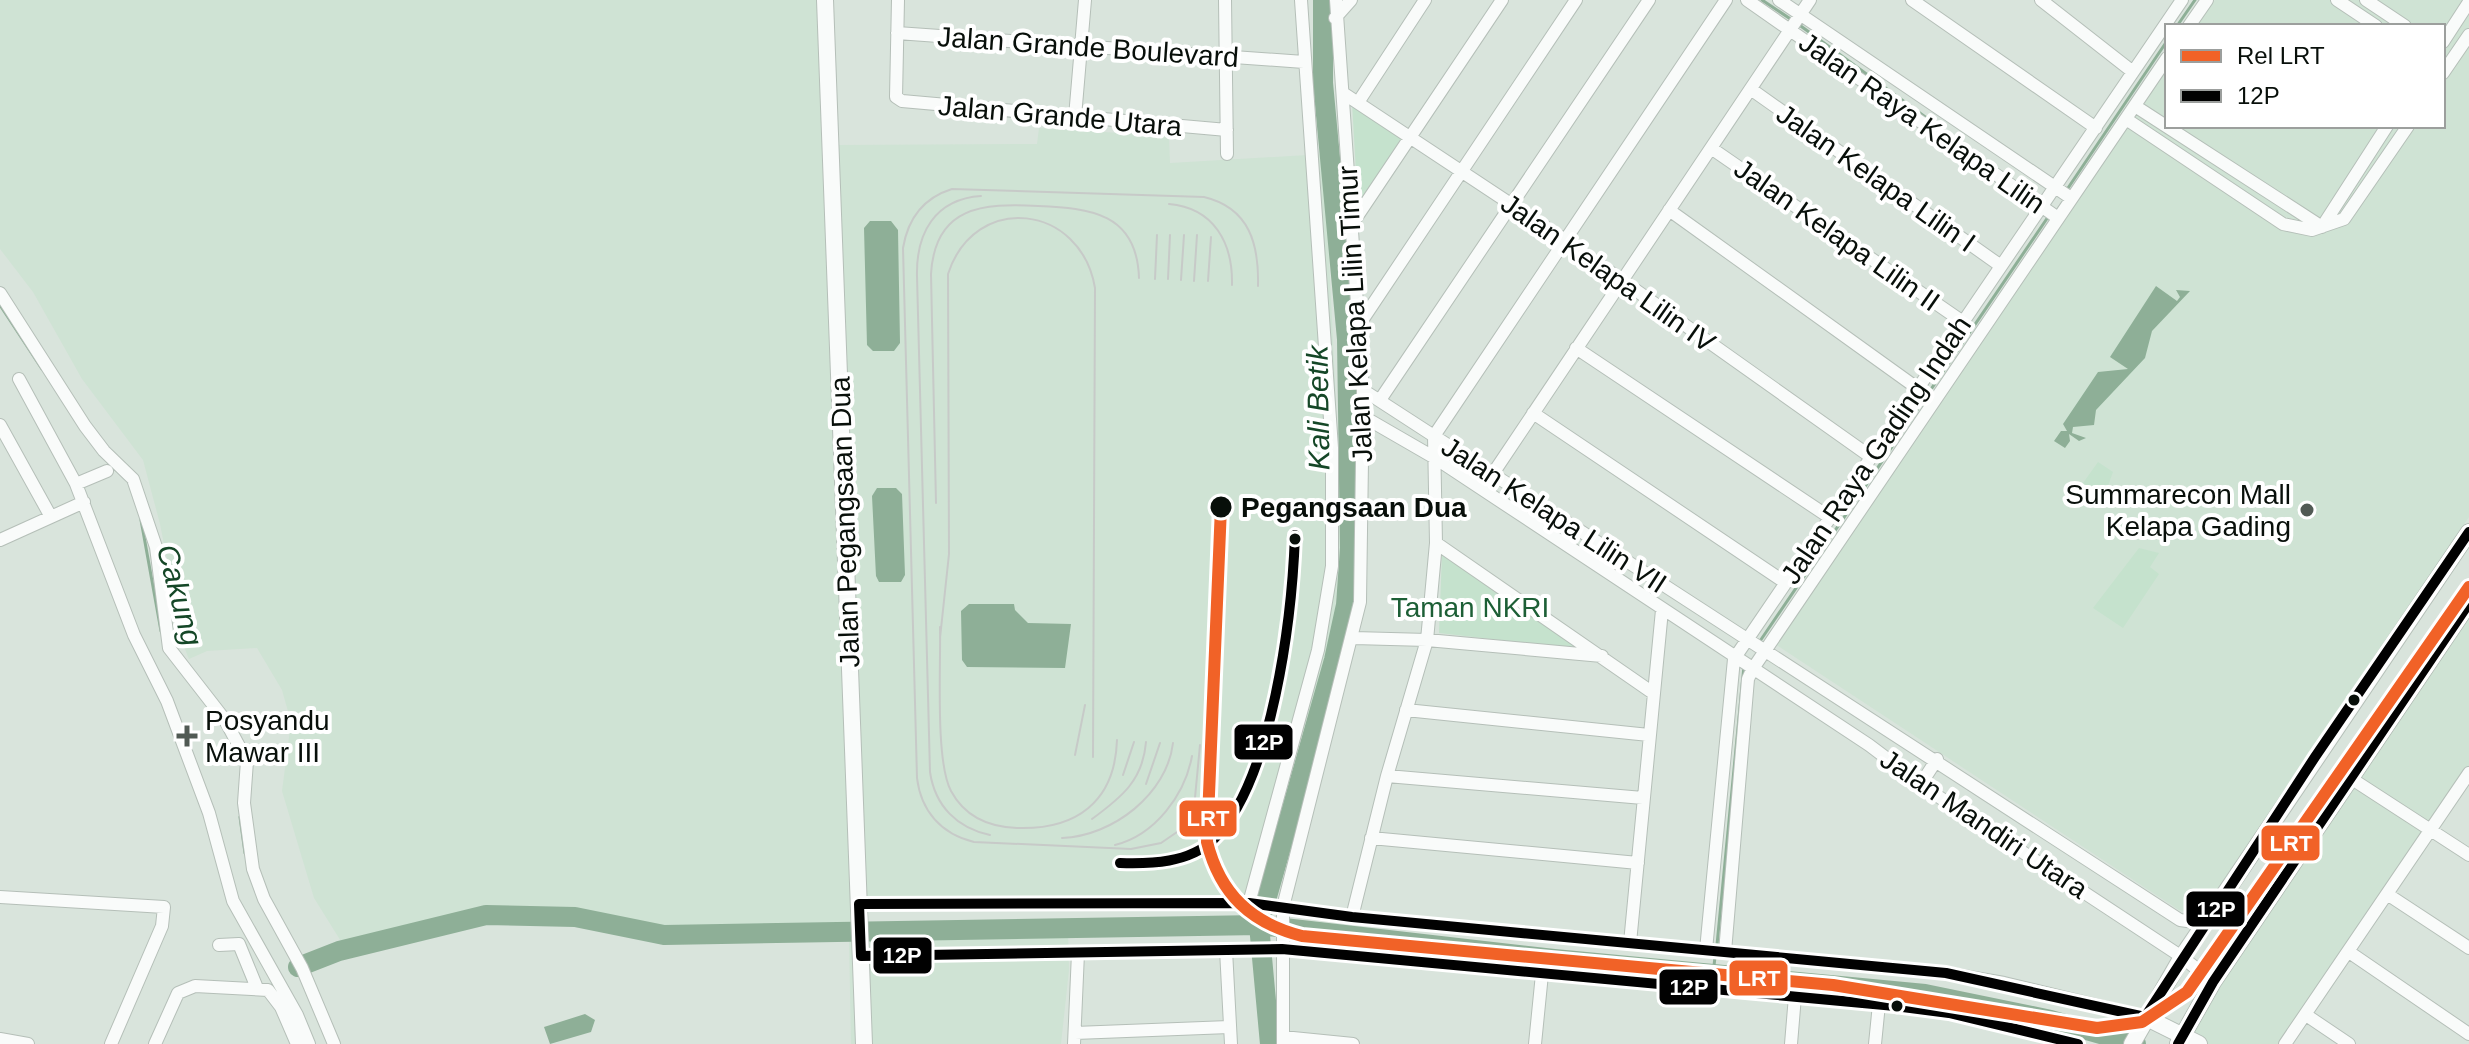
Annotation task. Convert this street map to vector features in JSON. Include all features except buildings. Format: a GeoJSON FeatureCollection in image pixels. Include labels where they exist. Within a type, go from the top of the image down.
{"type":"FeatureCollection","features":[{"type":"Feature","properties":{"kind":"main road","name":"Jalan Pegangsaan Dua"},"geometry":{"type":"LineString","coordinates":[[825,0],[864,1044]]}},
{"type":"Feature","properties":{"kind":"main road"},"geometry":{"type":"LineString","coordinates":[[2133,1041],[2182,957],[2469,532]]}},
{"type":"Feature","properties":{"kind":"main road"},"geometry":{"type":"LineString","coordinates":[[2180,1040],[2213,982],[2469,603]]}},
{"type":"Feature","properties":{"kind":"main road"},"geometry":{"type":"LineString","coordinates":[[2145,1017],[2180,1040],[2199,1044]]}},
{"type":"Feature","properties":{"kind":"street"},"geometry":{"type":"LineString","coordinates":[[897,33],[898,0]]}},
{"type":"Feature","properties":{"kind":"street"},"geometry":{"type":"LineString","coordinates":[[1075,117],[1085,0]]}},
{"type":"Feature","properties":{"kind":"street"},"geometry":{"type":"LineString","coordinates":[[1225,0],[1227,154]]}},
{"type":"Feature","properties":{"kind":"street"},"geometry":{"type":"LineString","coordinates":[[1255,903],[1318,650],[1332,566],[1332,448],[1301,0]]}},
{"type":"Feature","properties":{"kind":"street","name":"Jalan Kelapa Lilin Timur"},"geometry":{"type":"LineString","coordinates":[[1283,1041],[1278,947],[1283,923],[1281,907],[1354,638],[1360,602],[1363,390],[1336,0]]}},
{"type":"Feature","properties":{"kind":"street"},"geometry":{"type":"LineString","coordinates":[[1335,18],[1351,0]]}},
{"type":"Feature","properties":{"kind":"street"},"geometry":{"type":"LineString","coordinates":[[1359,101],[1425,0]]}},
{"type":"Feature","properties":{"kind":"street"},"geometry":{"type":"LineString","coordinates":[[1352,224],[1502,0]]}},
{"type":"Feature","properties":{"kind":"street"},"geometry":{"type":"LineString","coordinates":[[1359,325],[1576,0]]}},
{"type":"Feature","properties":{"kind":"street"},"geometry":{"type":"LineString","coordinates":[[1380,400],[1649,0]]}},
{"type":"Feature","properties":{"kind":"street"},"geometry":{"type":"LineString","coordinates":[[1352,917],[1387,776],[1427,640],[1436,543],[1434,436],[1726,0]]}},
{"type":"Feature","properties":{"kind":"street","name":"Jalan Raya Kelapa Lilin"},"geometry":{"type":"LineString","coordinates":[[1747,0],[1796,23],[2063,192]]}},
{"type":"Feature","properties":{"kind":"street","name":"Jalan Raya Kelapa Lilin"},"geometry":{"type":"LineString","coordinates":[[1779,0],[1796,23],[2058,218]]}},
{"type":"Feature","properties":{"kind":"street"},"geometry":{"type":"LineString","coordinates":[[1492,475],[1810,0]]}},
{"type":"Feature","properties":{"kind":"street"},"geometry":{"type":"LineString","coordinates":[[1912,0],[2096,128]]}},
{"type":"Feature","properties":{"kind":"street"},"geometry":{"type":"LineString","coordinates":[[2041,0],[2133,72]]}},
{"type":"Feature","properties":{"kind":"street"},"geometry":{"type":"LineString","coordinates":[[2190,24],[2207,0]]}},
{"type":"Feature","properties":{"kind":"street"},"geometry":{"type":"LineString","coordinates":[[2337,0],[2373,24]]}},
{"type":"Feature","properties":{"kind":"street","name":"Jalan Raya Gading Indah"},"geometry":{"type":"LineString","coordinates":[[1725,952],[1748,679],[1752,670],[2058,218],[2063,192],[2096,128],[2175,2]]}},
{"type":"Feature","properties":{"kind":"street"},"geometry":{"type":"LineString","coordinates":[[2362,17],[2369,2],[2402,24]]}},
{"type":"Feature","properties":{"kind":"street"},"geometry":{"type":"LineString","coordinates":[[2445,39],[2469,2]]}},
{"type":"Feature","properties":{"kind":"street","name":"Jalan Grande Boulevard"},"geometry":{"type":"LineString","coordinates":[[897,33],[1226,58],[1279,60],[1283,55],[1304,57]]}},
{"type":"Feature","properties":{"kind":"street","name":"Jalan Grande Utara"},"geometry":{"type":"LineString","coordinates":[[897,33],[896,97],[902,101],[1227,130]]}},
{"type":"Feature","properties":{"kind":"street"},"geometry":{"type":"LineString","coordinates":[[2448,54],[2469,35]]}},
{"type":"Feature","properties":{"kind":"street","name":"Jalan Raya Gading Indah"},"geometry":{"type":"LineString","coordinates":[[1706,950],[1734,659],[2041,206],[2063,192],[2126,119],[2165,61]]}},
{"type":"Feature","properties":{"kind":"street","name":"Jalan Kelapa Lilin I"},"geometry":{"type":"LineString","coordinates":[[1752,90],[2001,266]]}},
{"type":"Feature","properties":{"kind":"street","name":"Jalan Kelapa Lilin IV"},"geometry":{"type":"LineString","coordinates":[[1343,93],[1565,240],[1871,457]]}},
{"type":"Feature","properties":{"kind":"street"},"geometry":{"type":"LineString","coordinates":[[2135,106],[2165,126]]}},
{"type":"Feature","properties":{"kind":"street"},"geometry":{"type":"LineString","coordinates":[[2126,119],[2283,224],[2317,229],[2344,219],[2407,128]]}},
{"type":"Feature","properties":{"kind":"street"},"geometry":{"type":"LineString","coordinates":[[2168,128],[2317,229]]}},
{"type":"Feature","properties":{"kind":"street"},"geometry":{"type":"LineString","coordinates":[[2317,229],[2386,128]]}},
{"type":"Feature","properties":{"kind":"street","name":"Jalan Kelapa Lilin II"},"geometry":{"type":"LineString","coordinates":[[1711,148],[1963,322]]}},
{"type":"Feature","properties":{"kind":"street"},"geometry":{"type":"LineString","coordinates":[[2228,188],[2237,173]]}},
{"type":"Feature","properties":{"kind":"street"},"geometry":{"type":"LineString","coordinates":[[2242,196],[2251,182]]}},
{"type":"Feature","properties":{"kind":"street"},"geometry":{"type":"LineString","coordinates":[[1669,210],[1917,388]]}},
{"type":"Feature","properties":{"kind":"street"},"geometry":{"type":"LineString","coordinates":[[0,293],[85,426],[104,451],[133,479],[156,547],[169,648],[225,720],[247,761],[244,803],[252,866],[264,899],[301,965],[334,1044]]}},
{"type":"Feature","properties":{"kind":"street"},"geometry":{"type":"LineString","coordinates":[[1576,348],[1829,517]]}},
{"type":"Feature","properties":{"kind":"street"},"geometry":{"type":"LineString","coordinates":[[19,379],[76,484],[134,635],[167,701],[201,788],[227,889],[309,1044]]}},
{"type":"Feature","properties":{"kind":"street","name":"Jalan Kelapa Lilin VII"},"geometry":{"type":"LineString","coordinates":[[1363,390],[1764,649]]}},
{"type":"Feature","properties":{"kind":"street"},"geometry":{"type":"LineString","coordinates":[[1533,413],[1786,583]]}},
{"type":"Feature","properties":{"kind":"street","name":"Jalan Kelapa Lilin VII"},"geometry":{"type":"LineString","coordinates":[[1364,417],[1435,458],[1752,670]]}},
{"type":"Feature","properties":{"kind":"street"},"geometry":{"type":"LineString","coordinates":[[0,425],[51,517]]}},
{"type":"Feature","properties":{"kind":"street"},"geometry":{"type":"LineString","coordinates":[[76,484],[107,471]]}},
{"type":"Feature","properties":{"kind":"street"},"geometry":{"type":"LineString","coordinates":[[0,540],[84,502]]}},
{"type":"Feature","properties":{"kind":"street"},"geometry":{"type":"LineString","coordinates":[[1436,543],[1604,656],[1653,693]]}},
{"type":"Feature","properties":{"kind":"street"},"geometry":{"type":"LineString","coordinates":[[1630,943],[1662,610]]}},
{"type":"Feature","properties":{"kind":"street"},"geometry":{"type":"LineString","coordinates":[[1354,638],[1427,640],[1604,656]]}},
{"type":"Feature","properties":{"kind":"street","name":"Jalan Mandiri Utara"},"geometry":{"type":"LineString","coordinates":[[1764,649],[2180,920],[2208,919]]}},
{"type":"Feature","properties":{"kind":"street","name":"Jalan Mandiri Utara"},"geometry":{"type":"LineString","coordinates":[[1752,670],[2182,957],[2213,982]]}},
{"type":"Feature","properties":{"kind":"street"},"geometry":{"type":"LineString","coordinates":[[1406,710],[1649,735]]}},
{"type":"Feature","properties":{"kind":"street"},"geometry":{"type":"LineString","coordinates":[[1904,770],[1909,769],[1920,748]]}},
{"type":"Feature","properties":{"kind":"street"},"geometry":{"type":"LineString","coordinates":[[1921,784],[1937,759]]}},
{"type":"Feature","properties":{"kind":"street"},"geometry":{"type":"LineString","coordinates":[[2285,1044],[2469,773]]}},
{"type":"Feature","properties":{"kind":"street"},"geometry":{"type":"LineString","coordinates":[[1387,776],[1643,798]]}},
{"type":"Feature","properties":{"kind":"street"},"geometry":{"type":"LineString","coordinates":[[2352,779],[2469,855]]}},
{"type":"Feature","properties":{"kind":"street"},"geometry":{"type":"LineString","coordinates":[[1371,838],[1638,863]]}},
{"type":"Feature","properties":{"kind":"street"},"geometry":{"type":"LineString","coordinates":[[2387,894],[2469,948]]}},
{"type":"Feature","properties":{"kind":"street"},"geometry":{"type":"LineString","coordinates":[[0,897],[162,905],[165,909],[147,965],[111,1044]]}},
{"type":"Feature","properties":{"kind":"street"},"geometry":{"type":"LineString","coordinates":[[859,908],[1119,902],[1255,903],[1352,917],[1976,977],[2145,1017]]}},
{"type":"Feature","properties":{"kind":"street"},"geometry":{"type":"LineString","coordinates":[[219,945],[239,944],[257,988]]}},
{"type":"Feature","properties":{"kind":"street"},"geometry":{"type":"LineString","coordinates":[[861,953],[1078,953],[1278,947],[1879,1004],[1949,1013],[2040,1038],[2078,1044]]}},
{"type":"Feature","properties":{"kind":"street"},"geometry":{"type":"LineString","coordinates":[[1226,950],[1231,1044]]}},
{"type":"Feature","properties":{"kind":"street"},"geometry":{"type":"LineString","coordinates":[[2349,952],[2469,1034]]}},
{"type":"Feature","properties":{"kind":"street"},"geometry":{"type":"LineString","coordinates":[[1078,953],[1074,1038],[1229,1027]]}},
{"type":"Feature","properties":{"kind":"street"},"geometry":{"type":"LineString","coordinates":[[1535,1044],[1542,974]]}},
{"type":"Feature","properties":{"kind":"street"},"geometry":{"type":"LineString","coordinates":[[155,1044],[164,1021],[185,988],[257,988],[268,990],[276,999],[297,1044]]}},
{"type":"Feature","properties":{"kind":"street"},"geometry":{"type":"LineString","coordinates":[[1791,1044],[1795,996]]}},
{"type":"Feature","properties":{"kind":"street"},"geometry":{"type":"LineString","coordinates":[[1875,1044],[1879,1004]]}},
{"type":"Feature","properties":{"kind":"street"},"geometry":{"type":"LineString","coordinates":[[2306,1015],[2349,1044]]}},
{"type":"Feature","properties":{"kind":"street"},"geometry":{"type":"LineString","coordinates":[[0,1039],[28,1044]]}},
{"type":"Feature","properties":{"kind":"street"},"geometry":{"type":"LineString","coordinates":[[1283,1041],[1353,1044]]}},
{"type":"Feature","properties":{"kind":"shaded area"},"geometry":{"type":"Polygon","coordinates":[[[0,0],[831,0],[836,145],[1037,144],[1039,128],[1169,136],[1170,163],[1324,154],[1342,528],[1334,622],[1319,681],[1249,902],[860,903],[861,936],[1068,929],[1069,970],[1061,1044],[851,1044],[849,939],[660,944],[587,925],[488,920],[347,951],[314,898],[282,791],[291,722],[282,690],[257,648],[207,651],[189,659],[174,623],[178,615],[160,524],[143,460],[82,379],[33,292],[0,249],[0,0]]]}},
{"type":"Feature","properties":{"kind":"shaded area"},"geometry":{"type":"Polygon","coordinates":[[[2215,0],[2469,0],[2469,517],[2206,906],[2194,913],[2179,910],[1775,644],[2165,73],[2165,128],[2445,128],[2445,24],[2198,24],[2215,0]]]}},
{"type":"Feature","properties":{"kind":"shaded area"},"geometry":{"type":"Polygon","coordinates":[[[870,221],[891,221],[898,230],[900,343],[894,351],[873,351],[867,345],[864,228],[870,221]]]}},
{"type":"Feature","properties":{"kind":"shaded area"},"geometry":{"type":"Polygon","coordinates":[[[2156,286],[2177,301],[2180,297],[2176,290],[2190,291],[2152,331],[2145,358],[2096,410],[2094,425],[2073,427],[2072,433],[2086,438],[2079,441],[2069,434],[2070,441],[2065,448],[2054,441],[2061,431],[2067,431],[2063,424],[2098,372],[2128,369],[2110,357],[2156,286]]]}},
{"type":"Feature","properties":{"kind":"shaded area"},"geometry":{"type":"Polygon","coordinates":[[[877,488],[896,488],[902,494],[905,575],[901,582],[879,582],[876,576],[872,496],[877,488]]]}},
{"type":"Feature","properties":{"kind":"shaded area"},"geometry":{"type":"Polygon","coordinates":[[[969,604],[1014,604],[1015,610],[1028,623],[1071,624],[1065,668],[967,667],[962,660],[961,611],[969,604]]]}},
{"type":"Feature","properties":{"kind":"shaded area"},"geometry":{"type":"Polygon","coordinates":[[[2469,615],[2469,773],[2286,1044],[2198,1044],[2186,1036],[2469,615]]]}},
{"type":"Feature","properties":{"kind":"shaded area"},"geometry":{"type":"Polygon","coordinates":[[[585,1014],[595,1020],[591,1032],[550,1044],[544,1027],[585,1014]]]}},
{"type":"Feature","properties":{"kind":"green space"},"geometry":{"type":"Polygon","coordinates":[[[1352,103],[1407,138],[1358,207],[1352,103]]]}},
{"type":"Feature","properties":{"kind":"green space"},"geometry":{"type":"Polygon","coordinates":[[[2098,462],[2113,472],[2104,497],[2083,483],[2098,462]]]}},
{"type":"Feature","properties":{"kind":"green space"},"geometry":{"type":"Polygon","coordinates":[[[2139,548],[2159,553],[2150,567],[2159,574],[2123,628],[2093,608],[2139,548]]]}},
{"type":"Feature","properties":{"kind":"green space","name":"Taman NKRI"},"geometry":{"type":"Polygon","coordinates":[[[1442,553],[1586,650],[1439,633],[1442,553]]]}},
{"type":"Feature","properties":{"kind":"waterway","name":"Kali Betik"},"geometry":{"type":"LineString","coordinates":[[1270,1044],[1259,925],[1334,660],[1346,605],[1350,548],[1347,339],[1323,83],[1323,0]]}},
{"type":"Feature","properties":{"kind":"waterway"},"geometry":{"type":"LineString","coordinates":[[1762,0],[1792,20]]}},
{"type":"Feature","properties":{"kind":"waterway"},"geometry":{"type":"LineString","coordinates":[[2178,24],[2195,0]]}},
{"type":"Feature","properties":{"kind":"waterway"},"geometry":{"type":"LineString","coordinates":[[1798,24],[1954,138]]}},
{"type":"Feature","properties":{"kind":"waterway"},"geometry":{"type":"LineString","coordinates":[[2066,191],[2165,44]]}},
{"type":"Feature","properties":{"kind":"waterway"},"geometry":{"type":"LineString","coordinates":[[1758,644],[2048,217]]}},
{"type":"Feature","properties":{"kind":"waterway","name":"Cakung"},"geometry":{"type":"LineString","coordinates":[[0,305],[42,369]]}},
{"type":"Feature","properties":{"kind":"waterway","name":"Cakung"},"geometry":{"type":"LineString","coordinates":[[141,520],[161,631]]}},
{"type":"Feature","properties":{"kind":"waterway"},"geometry":{"type":"LineString","coordinates":[[1717,945],[1744,666]]}},
{"type":"Feature","properties":{"kind":"waterway","name":"Cakung"},"geometry":{"type":"LineString","coordinates":[[240,817],[245,853]]}},
{"type":"Feature","properties":{"kind":"waterway"},"geometry":{"type":"LineString","coordinates":[[298,967],[339,951],[486,915],[575,917],[664,935],[1259,925],[1554,959],[1925,994],[2051,1020],[2136,1044]]}},
{"type":"Feature","properties":{"kind":"waterway"},"geometry":{"type":"LineString","coordinates":[[1713,974],[1715,957]]}},
{"type":"Feature","properties":{"kind":"tram line"},"geometry":{"type":"LineString","coordinates":[[1200,745],[1194,808],[1180,830],[1161,843],[1131,849],[974,842],[943,827],[928,811],[917,778],[903,248],[918,211],[933,198],[952,189],[1204,197],[1232,210],[1249,230],[1256,256],[1258,286]]}},
{"type":"Feature","properties":{"kind":"tram line"},"geometry":{"type":"LineString","coordinates":[[981,196],[951,204],[931,221],[920,246],[917,276],[930,772],[937,795],[950,814],[967,827],[990,835]]}},
{"type":"Feature","properties":{"kind":"tram line"},"geometry":{"type":"LineString","coordinates":[[1169,204],[1198,212],[1218,230],[1229,255],[1232,285]]}},
{"type":"Feature","properties":{"kind":"tram line"},"geometry":{"type":"LineString","coordinates":[[936,503],[931,274],[934,251],[952,222],[965,213],[999,206],[1057,207],[1092,213],[1120,227],[1130,240],[1139,278]]}},
{"type":"Feature","properties":{"kind":"tram line"},"geometry":{"type":"LineString","coordinates":[[940,638],[949,554],[948,274],[961,247],[980,229],[1003,220],[1026,218],[1049,225],[1070,239],[1086,260],[1095,288],[1093,757]]}},
{"type":"Feature","properties":{"kind":"tram line"},"geometry":{"type":"LineString","coordinates":[[1155,279],[1157,235]]}},
{"type":"Feature","properties":{"kind":"tram line"},"geometry":{"type":"LineString","coordinates":[[1168,279],[1170,235]]}},
{"type":"Feature","properties":{"kind":"tram line"},"geometry":{"type":"LineString","coordinates":[[1181,280],[1184,235]]}},
{"type":"Feature","properties":{"kind":"tram line"},"geometry":{"type":"LineString","coordinates":[[1194,281],[1197,235]]}},
{"type":"Feature","properties":{"kind":"tram line"},"geometry":{"type":"LineString","coordinates":[[1208,281],[1211,237]]}},
{"type":"Feature","properties":{"kind":"tram line"},"geometry":{"type":"LineString","coordinates":[[940,627],[940,712],[946,777],[957,800],[971,814],[988,823],[1017,828],[1057,824],[1074,817],[1100,796],[1109,780],[1117,740]]}},
{"type":"Feature","properties":{"kind":"tram line"},"geometry":{"type":"LineString","coordinates":[[1075,755],[1085,705]]}},
{"type":"Feature","properties":{"kind":"tram line"},"geometry":{"type":"LineString","coordinates":[[1123,775],[1134,742]]}},
{"type":"Feature","properties":{"kind":"tram line"},"geometry":{"type":"LineString","coordinates":[[1092,819],[1113,803],[1136,777],[1146,742]]}},
{"type":"Feature","properties":{"kind":"tram line"},"geometry":{"type":"LineString","coordinates":[[1146,784],[1160,743]]}},
{"type":"Feature","properties":{"kind":"tram line"},"geometry":{"type":"LineString","coordinates":[[1062,838],[1100,829],[1134,809],[1160,779],[1169,762],[1173,743]]}},
{"type":"Feature","properties":{"kind":"tram line"},"geometry":{"type":"LineString","coordinates":[[1115,845],[1143,832],[1166,811],[1183,785],[1192,756]]}},
{"type":"Feature","properties":{"kind":"rail line","name":"LRT"},"geometry":{"type":"LineString","coordinates":[[1221,507],[1207,842],[1220,877],[1229,891],[1240,904],[1267,923],[1302,936],[1833,985],[2097,1028],[2142,1022],[2187,992],[2469,587]]}},
{"type":"Feature","properties":{"kind":"transit line","name":"12P"},"geometry":{"type":"LineString","coordinates":[[2078,1044],[1949,1013],[1895,1006],[1282,949],[861,956],[859,904],[1249,903],[1352,917],[1946,973],[2145,1017],[2315,757],[2469,532]]}},
{"type":"Feature","properties":{"kind":"transit line","name":"12P"},"geometry":{"type":"LineString","coordinates":[[1120,863],[1157,862],[1193,853],[1213,840],[1234,813],[1251,779],[1275,696],[1284,652],[1295,535]]}},
{"type":"Feature","properties":{"kind":"transit line","name":"12P"},"geometry":{"type":"LineString","coordinates":[[2178,1044],[2213,982],[2469,603]]}},
{"type":"Feature","properties":{"kind":"place","name":"Pegangsaan Dua"},"geometry":{"type":"Point","coordinates":[1221,507]}},
{"type":"Feature","properties":{"kind":"place","name":"Summarecon Mall Kelapa Gading"},"geometry":{"type":"Point","coordinates":[2307,510]}},
{"type":"Feature","properties":{"kind":"place","name":"Posyandu Mawar III"},"geometry":{"type":"Point","coordinates":[187,736]}}]}
